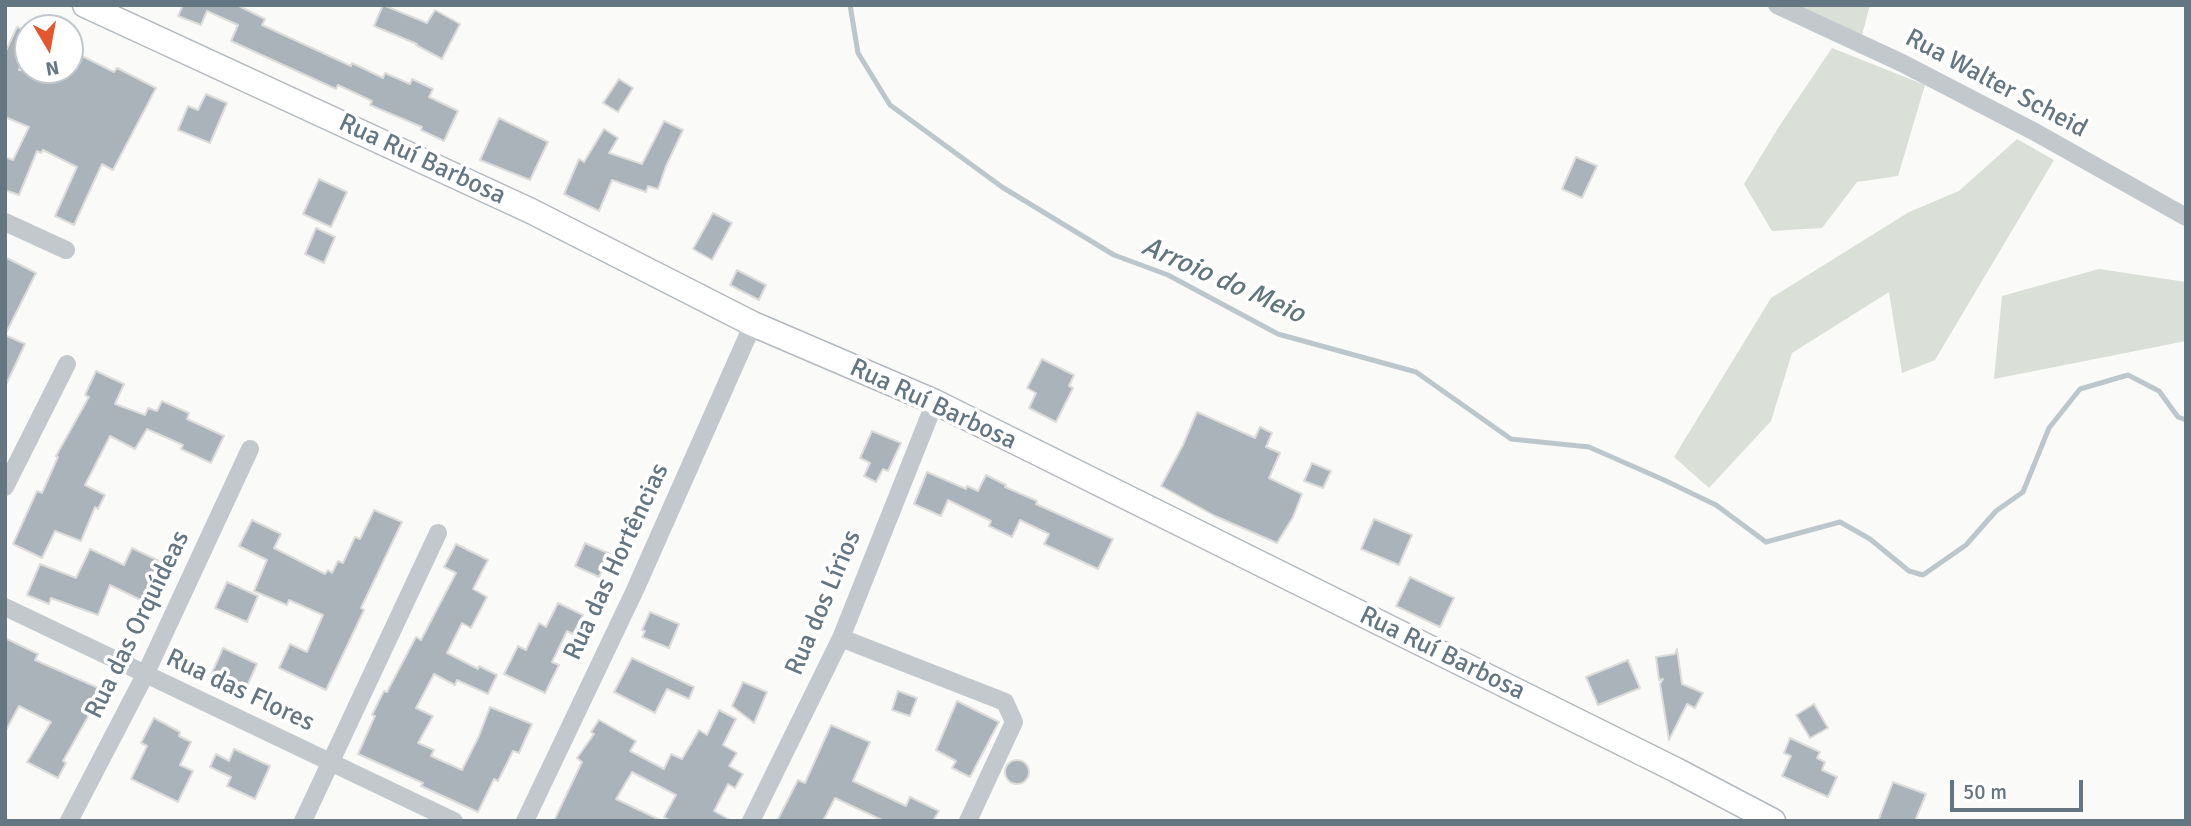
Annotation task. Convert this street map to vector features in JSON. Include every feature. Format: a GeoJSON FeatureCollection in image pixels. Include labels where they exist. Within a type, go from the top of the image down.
{"type":"FeatureCollection","features":[{"type":"Feature","properties":{"kind":"main road","name":"Rua Ruí Barbosa"},"geometry":{"type":"LineString","coordinates":[[85,5],[519,205],[753,324],[935,402],[1627,745],[1773,821]]}},
{"type":"Feature","properties":{"kind":"street","name":"Rua Walter Scheid"},"geometry":{"type":"LineString","coordinates":[[1777,5],[1902,64],[2035,132],[2186,217]]}},
{"type":"Feature","properties":{"kind":"street"},"geometry":{"type":"LineString","coordinates":[[5,222],[66,250]]}},
{"type":"Feature","properties":{"kind":"street","name":"Rua das Hortências"},"geometry":{"type":"LineString","coordinates":[[525,821],[640,578],[753,324]]}},
{"type":"Feature","properties":{"kind":"street"},"geometry":{"type":"LineString","coordinates":[[5,487],[67,364]]}},
{"type":"Feature","properties":{"kind":"street","name":"Rua dos Lírios"},"geometry":{"type":"LineString","coordinates":[[751,821],[841,638],[935,402]]}},
{"type":"Feature","properties":{"kind":"street","name":"Rua das Orquídeas"},"geometry":{"type":"LineString","coordinates":[[69,821],[145,675],[250,449]]}},
{"type":"Feature","properties":{"kind":"street"},"geometry":{"type":"LineString","coordinates":[[303,821],[438,533]]}},
{"type":"Feature","properties":{"kind":"street","name":"Rua das Flores"},"geometry":{"type":"LineString","coordinates":[[5,607],[453,821]]}},
{"type":"Feature","properties":{"kind":"street"},"geometry":{"type":"LineString","coordinates":[[841,638],[1004,702],[1014,722],[968,821]]}},
{"type":"Feature","properties":{"kind":"shaded area"},"geometry":{"type":"Polygon","coordinates":[[[1795,5],[1870,5],[1862,35],[1795,5]]]}},
{"type":"Feature","properties":{"kind":"shaded area"},"geometry":{"type":"Polygon","coordinates":[[[1832,48],[1925,85],[1898,176],[1857,182],[1822,228],[1772,231],[1744,184],[1832,48]]]}},
{"type":"Feature","properties":{"kind":"shaded area"},"geometry":{"type":"Polygon","coordinates":[[[2017,139],[2054,160],[1935,360],[1902,373],[1889,292],[1792,353],[1771,421],[1709,488],[1674,457],[1771,298],[1909,212],[1959,191],[2017,139]]]}},
{"type":"Feature","properties":{"kind":"shaded area"},"geometry":{"type":"Polygon","coordinates":[[[2099,269],[2186,282],[2186,341],[1994,379],[2002,296],[2099,269]]]}},
{"type":"Feature","properties":{"kind":"building"},"geometry":{"type":"Polygon","coordinates":[[[183,5],[237,5],[265,19],[262,25],[351,66],[352,63],[383,78],[385,73],[410,84],[412,79],[433,89],[429,97],[458,111],[444,141],[421,130],[422,127],[370,105],[372,101],[338,85],[336,89],[231,41],[238,25],[207,11],[201,25],[178,16],[183,5]]]}},
{"type":"Feature","properties":{"kind":"building"},"geometry":{"type":"Polygon","coordinates":[[[383,5],[427,23],[435,10],[460,24],[442,59],[417,44],[374,26],[383,5]]]}},
{"type":"Feature","properties":{"kind":"building"},"geometry":{"type":"Polygon","coordinates":[[[14,34],[14,84],[84,84],[84,57],[114,72],[117,68],[156,88],[113,170],[102,164],[74,225],[55,216],[77,167],[43,150],[41,153],[37,151],[19,195],[5,190],[5,157],[13,160],[29,127],[5,117],[5,53],[14,34]]]}},
{"type":"Feature","properties":{"kind":"building"},"geometry":{"type":"Polygon","coordinates":[[[619,79],[633,88],[618,112],[603,103],[619,79]]]}},
{"type":"Feature","properties":{"kind":"building"},"geometry":{"type":"Polygon","coordinates":[[[206,94],[227,103],[210,143],[178,130],[188,106],[198,110],[206,94]]]}},
{"type":"Feature","properties":{"kind":"building"},"geometry":{"type":"Polygon","coordinates":[[[499,118],[548,142],[530,180],[480,160],[499,118]]]}},
{"type":"Feature","properties":{"kind":"building"},"geometry":{"type":"Polygon","coordinates":[[[664,121],[683,130],[658,189],[648,186],[646,192],[612,180],[599,211],[564,194],[579,159],[584,162],[604,129],[618,138],[609,153],[642,164],[664,121]]]}},
{"type":"Feature","properties":{"kind":"building"},"geometry":{"type":"Polygon","coordinates":[[[1576,157],[1597,166],[1582,198],[1562,189],[1576,157]]]}},
{"type":"Feature","properties":{"kind":"building"},"geometry":{"type":"Polygon","coordinates":[[[319,179],[347,192],[331,227],[303,214],[319,179]]]}},
{"type":"Feature","properties":{"kind":"building"},"geometry":{"type":"Polygon","coordinates":[[[713,213],[732,223],[712,260],[693,249],[713,213]]]}},
{"type":"Feature","properties":{"kind":"building"},"geometry":{"type":"Polygon","coordinates":[[[316,228],[335,237],[324,263],[305,254],[316,228]]]}},
{"type":"Feature","properties":{"kind":"building"},"geometry":{"type":"Polygon","coordinates":[[[5,257],[36,273],[5,335],[5,257]]]}},
{"type":"Feature","properties":{"kind":"building"},"geometry":{"type":"Polygon","coordinates":[[[737,270],[766,285],[759,300],[730,285],[737,270]]]}},
{"type":"Feature","properties":{"kind":"building"},"geometry":{"type":"Polygon","coordinates":[[[5,335],[25,344],[5,387],[5,335]]]}},
{"type":"Feature","properties":{"kind":"building"},"geometry":{"type":"Polygon","coordinates":[[[1042,359],[1074,375],[1069,386],[1073,388],[1056,422],[1029,408],[1036,393],[1027,388],[1042,359]]]}},
{"type":"Feature","properties":{"kind":"building"},"geometry":{"type":"Polygon","coordinates":[[[96,371],[124,384],[115,404],[145,415],[148,408],[157,411],[162,401],[189,413],[187,419],[224,436],[211,463],[181,449],[183,445],[147,429],[135,449],[110,436],[85,485],[105,495],[98,509],[95,507],[81,541],[55,531],[42,558],[13,544],[37,491],[42,493],[58,457],[56,456],[89,397],[85,395],[96,371]]]}},
{"type":"Feature","properties":{"kind":"building"},"geometry":{"type":"Polygon","coordinates":[[[1197,412],[1255,438],[1260,427],[1272,433],[1266,447],[1280,453],[1269,478],[1302,494],[1293,517],[1277,543],[1215,516],[1161,486],[1197,412]]]}},
{"type":"Feature","properties":{"kind":"building"},"geometry":{"type":"Polygon","coordinates":[[[872,431],[901,443],[888,471],[883,469],[876,482],[864,476],[870,463],[860,458],[872,431]]]}},
{"type":"Feature","properties":{"kind":"building"},"geometry":{"type":"Polygon","coordinates":[[[1312,463],[1331,471],[1323,488],[1304,481],[1312,463]]]}},
{"type":"Feature","properties":{"kind":"building"},"geometry":{"type":"Polygon","coordinates":[[[927,472],[966,489],[967,486],[978,491],[986,475],[1037,501],[1036,504],[1113,539],[1098,569],[1044,544],[1049,534],[1020,520],[1012,537],[989,526],[991,521],[948,500],[941,516],[914,504],[927,472]]]}},
{"type":"Feature","properties":{"kind":"building"},"geometry":{"type":"Polygon","coordinates":[[[374,510],[402,522],[326,690],[279,668],[290,644],[307,652],[323,615],[289,600],[287,605],[254,591],[267,560],[239,546],[252,520],[281,534],[274,548],[325,574],[328,570],[332,573],[338,561],[343,563],[355,537],[360,539],[374,510]]]}},
{"type":"Feature","properties":{"kind":"building"},"geometry":{"type":"Polygon","coordinates":[[[1374,519],[1412,535],[1399,565],[1361,549],[1374,519]]]}},
{"type":"Feature","properties":{"kind":"building"},"geometry":{"type":"Polygon","coordinates":[[[585,543],[610,554],[599,577],[575,566],[585,543]]]}},
{"type":"Feature","properties":{"kind":"building"},"geometry":{"type":"Polygon","coordinates":[[[456,544],[488,560],[473,589],[487,597],[471,628],[462,623],[447,653],[478,669],[479,666],[497,675],[488,694],[457,680],[455,685],[434,674],[416,708],[433,716],[418,743],[434,750],[431,756],[462,770],[490,707],[532,724],[519,753],[513,751],[498,781],[494,779],[478,812],[421,786],[423,783],[358,754],[384,691],[387,692],[416,637],[421,640],[456,573],[444,567],[456,544]]]}},
{"type":"Feature","properties":{"kind":"building"},"geometry":{"type":"Polygon","coordinates":[[[132,548],[159,561],[154,572],[160,574],[147,603],[110,585],[98,615],[51,598],[49,604],[27,595],[40,564],[76,578],[90,549],[124,565],[132,548]]]}},
{"type":"Feature","properties":{"kind":"building"},"geometry":{"type":"Polygon","coordinates":[[[1410,577],[1454,598],[1440,627],[1396,606],[1410,577]]]}},
{"type":"Feature","properties":{"kind":"building"},"geometry":{"type":"Polygon","coordinates":[[[227,582],[258,596],[247,622],[215,608],[227,582]]]}},
{"type":"Feature","properties":{"kind":"building"},"geometry":{"type":"Polygon","coordinates":[[[558,603],[583,615],[573,634],[567,631],[552,662],[559,665],[545,693],[504,674],[518,646],[526,650],[539,623],[546,627],[558,603]]]}},
{"type":"Feature","properties":{"kind":"building"},"geometry":{"type":"Polygon","coordinates":[[[650,612],[679,624],[669,648],[642,637],[645,631],[642,630],[650,612]]]}},
{"type":"Feature","properties":{"kind":"building"},"geometry":{"type":"Polygon","coordinates":[[[5,638],[38,654],[35,660],[103,690],[63,761],[66,763],[58,778],[27,762],[51,722],[19,706],[5,732],[5,638]]]}},
{"type":"Feature","properties":{"kind":"building"},"geometry":{"type":"Polygon","coordinates":[[[223,648],[257,664],[242,697],[208,682],[223,648]]]}},
{"type":"Feature","properties":{"kind":"building"},"geometry":{"type":"Polygon","coordinates":[[[1677,649],[1682,684],[1703,693],[1695,708],[1687,704],[1669,740],[1660,684],[1663,679],[1659,680],[1656,657],[1675,654],[1677,649]]]}},
{"type":"Feature","properties":{"kind":"building"},"geometry":{"type":"Polygon","coordinates":[[[632,658],[694,687],[689,699],[667,689],[655,713],[614,692],[632,658]]]}},
{"type":"Feature","properties":{"kind":"building"},"geometry":{"type":"Polygon","coordinates":[[[1628,660],[1640,688],[1598,705],[1586,677],[1628,660]]]}},
{"type":"Feature","properties":{"kind":"building"},"geometry":{"type":"Polygon","coordinates":[[[743,682],[767,692],[754,723],[732,706],[743,682]]]}},
{"type":"Feature","properties":{"kind":"building"},"geometry":{"type":"Polygon","coordinates":[[[898,691],[917,698],[910,716],[892,710],[898,691]]]}},
{"type":"Feature","properties":{"kind":"building"},"geometry":{"type":"Polygon","coordinates":[[[957,701],[999,722],[970,777],[952,768],[956,761],[936,750],[957,701]]]}},
{"type":"Feature","properties":{"kind":"building"},"geometry":{"type":"Polygon","coordinates":[[[1814,704],[1828,728],[1810,738],[1796,715],[1814,704]]]}},
{"type":"Feature","properties":{"kind":"building"},"geometry":{"type":"Polygon","coordinates":[[[719,710],[736,719],[723,745],[737,753],[729,766],[743,774],[735,788],[728,784],[714,811],[732,821],[671,821],[664,817],[676,795],[632,772],[616,799],[662,821],[554,821],[582,762],[577,758],[594,734],[591,732],[599,720],[636,741],[630,751],[664,769],[671,754],[682,759],[699,730],[707,735],[719,710]]]}},
{"type":"Feature","properties":{"kind":"building"},"geometry":{"type":"Polygon","coordinates":[[[154,718],[180,732],[179,736],[191,742],[180,765],[193,771],[178,802],[131,779],[147,746],[141,743],[154,718]]]}},
{"type":"Feature","properties":{"kind":"building"},"geometry":{"type":"Polygon","coordinates":[[[831,725],[870,742],[853,781],[906,806],[910,797],[939,811],[934,819],[937,821],[884,821],[835,798],[823,821],[777,821],[798,780],[805,783],[831,725]]]}},
{"type":"Feature","properties":{"kind":"building"},"geometry":{"type":"Polygon","coordinates":[[[1790,738],[1820,752],[1817,758],[1825,762],[1822,770],[1837,777],[1828,797],[1782,776],[1791,756],[1784,753],[1790,738]]]}},
{"type":"Feature","properties":{"kind":"building"},"geometry":{"type":"Polygon","coordinates":[[[234,749],[270,766],[255,799],[227,786],[231,777],[210,767],[216,754],[229,761],[234,749]]]}},
{"type":"Feature","properties":{"kind":"building"},"geometry":{"type":"Polygon","coordinates":[[[1017,760],[1026,763],[1029,772],[1026,781],[1017,784],[1008,781],[1005,772],[1008,763],[1017,760]]]}},
{"type":"Feature","properties":{"kind":"building"},"geometry":{"type":"Polygon","coordinates":[[[1893,782],[1926,794],[1915,821],[1878,821],[1893,782]]]}},
{"type":"Feature","properties":{"kind":"waterway","name":"Arroio do Meio"},"geometry":{"type":"LineString","coordinates":[[850,5],[858,53],[890,105],[1002,187],[1114,255],[1168,275],[1278,334],[1416,372],[1511,439],[1589,447],[1664,480],[1716,505],[1766,542],[1840,522],[1870,539],[1909,571],[1923,575],[1966,545],[1996,511],[2023,492],[2049,428],[2080,389],[2128,375],[2159,391],[2178,417],[2186,420]]}}]}
